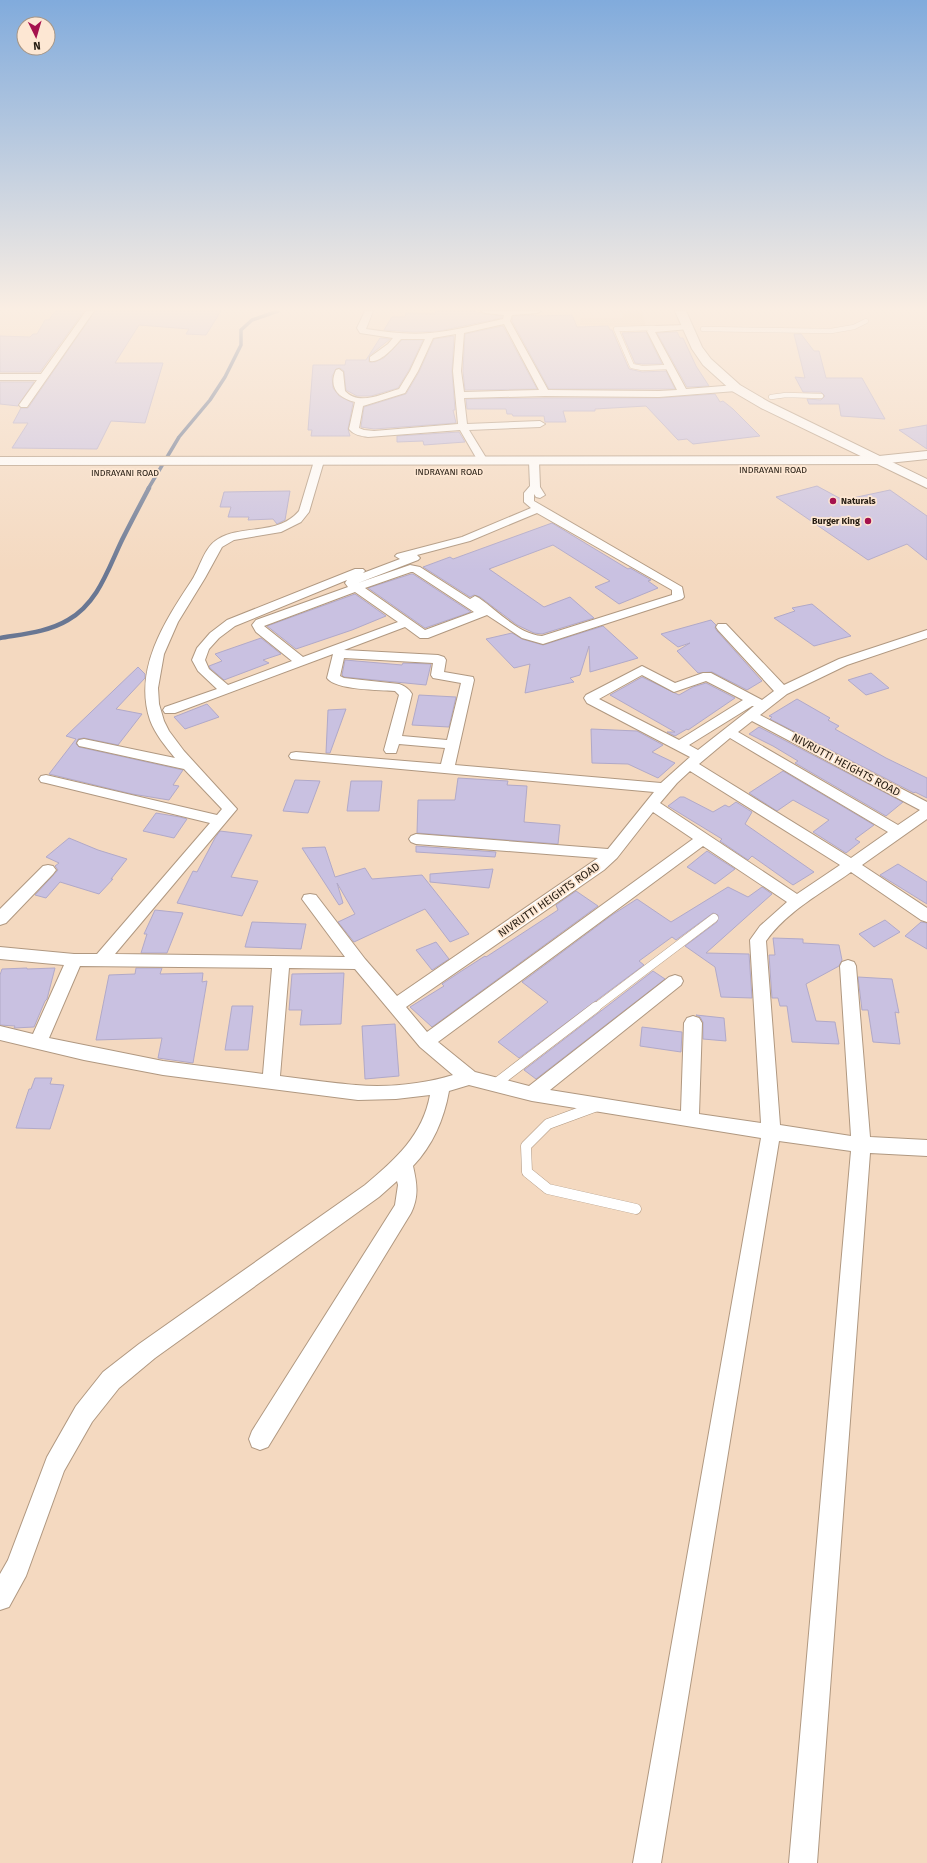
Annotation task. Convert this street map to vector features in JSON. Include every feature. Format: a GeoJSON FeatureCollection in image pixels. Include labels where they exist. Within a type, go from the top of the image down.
{"type":"FeatureCollection","features":[{"type":"Feature","properties":{"kind":"main road"},"geometry":{"type":"LineString","coordinates":[[753,398],[879,460]]}},
{"type":"Feature","properties":{"kind":"main road"},"geometry":{"type":"LineString","coordinates":[[773,398],[897,464],[927,484]]}},
{"type":"Feature","properties":{"kind":"main road"},"geometry":{"type":"LineString","coordinates":[[897,464],[927,455]]}},
{"type":"Feature","properties":{"kind":"main road","name":"INDRAYANI ROAD"},"geometry":{"type":"LineString","coordinates":[[318,467],[483,461],[535,466],[879,460],[897,464]]}},
{"type":"Feature","properties":{"kind":"main road","name":"INDRAYANI ROAD"},"geometry":{"type":"LineString","coordinates":[[0,461],[169,468],[897,464]]}},
{"type":"Feature","properties":{"kind":"main road"},"geometry":{"type":"LineString","coordinates":[[897,464],[923,470]]}},
{"type":"Feature","properties":{"kind":"main road","name":"INDRAYANI ROAD"},"geometry":{"type":"LineString","coordinates":[[0,472],[151,467]]}},
{"type":"Feature","properties":{"kind":"street"},"geometry":{"type":"LineString","coordinates":[[24,405],[29,398]]}},
{"type":"Feature","properties":{"kind":"street"},"geometry":{"type":"LineString","coordinates":[[349,398],[364,402]]}},
{"type":"Feature","properties":{"kind":"street"},"geometry":{"type":"LineString","coordinates":[[378,398],[359,404],[357,408],[354,430],[362,433],[540,424]]}},
{"type":"Feature","properties":{"kind":"street"},"geometry":{"type":"LineString","coordinates":[[458,398],[463,427],[483,461]]}},
{"type":"Feature","properties":{"kind":"street"},"geometry":{"type":"LineString","coordinates":[[226,690],[200,667],[198,661],[199,655],[207,642],[221,630],[231,623],[375,565],[411,556],[466,539],[535,507],[541,494],[535,487],[535,466]]}},
{"type":"Feature","properties":{"kind":"street"},"geometry":{"type":"LineString","coordinates":[[101,960],[230,809],[164,735],[157,721],[153,706],[152,674],[168,629],[174,616],[202,574],[214,550],[220,543],[230,538],[286,526],[301,517],[304,512],[318,467]]}},
{"type":"Feature","properties":{"kind":"street"},"geometry":{"type":"LineString","coordinates":[[411,556],[525,636],[536,640],[550,638],[678,597],[678,589],[535,507]]}},
{"type":"Feature","properties":{"kind":"street"},"geometry":{"type":"LineString","coordinates":[[301,662],[260,629],[258,625],[357,588],[410,568],[414,568],[481,613],[427,635],[422,634],[357,588],[351,583],[352,580],[411,556]]}},
{"type":"Feature","properties":{"kind":"street"},"geometry":{"type":"LineString","coordinates":[[170,710],[406,622]]}},
{"type":"Feature","properties":{"kind":"street"},"geometry":{"type":"LineString","coordinates":[[722,627],[782,691]]}},
{"type":"Feature","properties":{"kind":"street"},"geometry":{"type":"LineString","coordinates":[[679,746],[755,707],[782,691],[843,662],[927,634]]}},
{"type":"Feature","properties":{"kind":"street"},"geometry":{"type":"LineString","coordinates":[[447,769],[453,745],[468,680],[437,675],[440,660],[438,659],[341,654],[334,678],[335,680],[341,682],[399,688],[405,691],[406,696],[392,744],[453,745]]}},
{"type":"Feature","properties":{"kind":"street"},"geometry":{"type":"LineString","coordinates":[[755,707],[707,676],[674,688],[642,670],[591,698],[592,700],[679,746],[694,760],[927,916]]}},
{"type":"Feature","properties":{"kind":"street","name":"NIVRUTTI HEIGHTS ROAD"},"geometry":{"type":"LineString","coordinates":[[395,1006],[599,866],[612,854],[650,804],[665,788],[694,760],[729,732],[755,707],[927,808]]}},
{"type":"Feature","properties":{"kind":"street"},"geometry":{"type":"LineString","coordinates":[[729,732],[899,832]]}},
{"type":"Feature","properties":{"kind":"street"},"geometry":{"type":"LineString","coordinates":[[84,743],[191,766]]}},
{"type":"Feature","properties":{"kind":"street"},"geometry":{"type":"LineString","coordinates":[[296,756],[665,788]]}},
{"type":"Feature","properties":{"kind":"street"},"geometry":{"type":"LineString","coordinates":[[46,779],[220,821]]}},
{"type":"Feature","properties":{"kind":"street"},"geometry":{"type":"LineString","coordinates":[[650,804],[798,902]]}},
{"type":"Feature","properties":{"kind":"street"},"geometry":{"type":"LineString","coordinates":[[647,1863],[771,1132],[758,940],[763,931],[798,902],[927,812]]}},
{"type":"Feature","properties":{"kind":"street"},"geometry":{"type":"LineString","coordinates":[[416,839],[612,854]]}},
{"type":"Feature","properties":{"kind":"street"},"geometry":{"type":"LineString","coordinates":[[426,1042],[702,839]]}},
{"type":"Feature","properties":{"kind":"street"},"geometry":{"type":"LineString","coordinates":[[0,919],[48,870]]}},
{"type":"Feature","properties":{"kind":"street"},"geometry":{"type":"LineString","coordinates":[[310,899],[359,963],[426,1042],[469,1078],[532,1094],[690,1120],[861,1145],[927,1148]]}},
{"type":"Feature","properties":{"kind":"street"},"geometry":{"type":"LineString","coordinates":[[0,953],[74,960],[359,963]]}},
{"type":"Feature","properties":{"kind":"street"},"geometry":{"type":"LineString","coordinates":[[38,1043],[74,960]]}},
{"type":"Feature","properties":{"kind":"street"},"geometry":{"type":"LineString","coordinates":[[271,1082],[281,963]]}},
{"type":"Feature","properties":{"kind":"street"},"geometry":{"type":"LineString","coordinates":[[803,1863],[861,1145],[848,966]]}},
{"type":"Feature","properties":{"kind":"street"},"geometry":{"type":"LineString","coordinates":[[532,1094],[675,981]]}},
{"type":"Feature","properties":{"kind":"street"},"geometry":{"type":"LineString","coordinates":[[690,1120],[693,1023]]}},
{"type":"Feature","properties":{"kind":"street"},"geometry":{"type":"LineString","coordinates":[[0,1033],[38,1043],[163,1068],[358,1092],[396,1092],[441,1086],[469,1078]]}},
{"type":"Feature","properties":{"kind":"street"},"geometry":{"type":"LineString","coordinates":[[0,1598],[17,1567],[55,1465],[84,1414],[111,1380],[147,1351],[372,1191],[403,1166],[427,1134],[434,1116],[441,1086]]}},
{"type":"Feature","properties":{"kind":"street"},"geometry":{"type":"LineString","coordinates":[[260,1439],[404,1207],[408,1184],[403,1166]]}},
{"type":"Feature","properties":{"kind":"lane"},"geometry":{"type":"LineString","coordinates":[[494,1085],[714,918]]}},
{"type":"Feature","properties":{"kind":"lane"},"geometry":{"type":"LineString","coordinates":[[599,1105],[548,1124],[526,1146],[527,1172],[548,1189],[636,1209]]}},
{"type":"Feature","properties":{"kind":"building"},"geometry":{"type":"Polygon","coordinates":[[[0,398],[23,398],[18,406],[0,404],[0,398]]]}},
{"type":"Feature","properties":{"kind":"building"},"geometry":{"type":"Polygon","coordinates":[[[35,398],[153,398],[145,423],[111,421],[97,449],[12,448],[28,423],[13,423],[21,408],[28,408],[35,398]]]}},
{"type":"Feature","properties":{"kind":"building"},"geometry":{"type":"Polygon","coordinates":[[[310,398],[343,398],[353,403],[348,429],[350,436],[311,436],[312,430],[308,430],[310,398]]]}},
{"type":"Feature","properties":{"kind":"building"},"geometry":{"type":"Polygon","coordinates":[[[393,398],[454,398],[455,410],[453,410],[456,423],[374,429],[361,427],[364,407],[393,398]]]}},
{"type":"Feature","properties":{"kind":"building"},"geometry":{"type":"Polygon","coordinates":[[[545,398],[717,398],[720,402],[723,401],[733,409],[760,436],[693,444],[687,439],[678,440],[646,406],[595,409],[595,411],[563,411],[566,422],[545,422],[544,416],[513,416],[512,414],[507,414],[506,409],[467,409],[466,399],[545,398]]]}},
{"type":"Feature","properties":{"kind":"building"},"geometry":{"type":"Polygon","coordinates":[[[823,398],[873,398],[885,419],[841,416],[839,404],[809,404],[807,399],[821,400],[823,398]]]}},
{"type":"Feature","properties":{"kind":"building"},"geometry":{"type":"Polygon","coordinates":[[[927,425],[927,449],[899,430],[927,425]]]}},
{"type":"Feature","properties":{"kind":"building"},"geometry":{"type":"Polygon","coordinates":[[[459,432],[465,442],[424,445],[423,441],[397,442],[397,436],[459,432]]]}},
{"type":"Feature","properties":{"kind":"building"},"geometry":{"type":"Polygon","coordinates":[[[817,486],[843,500],[890,490],[927,516],[927,560],[907,544],[868,560],[776,497],[817,486]]]}},
{"type":"Feature","properties":{"kind":"building"},"geometry":{"type":"Polygon","coordinates":[[[290,491],[285,520],[277,524],[273,519],[248,520],[249,517],[228,517],[231,507],[220,507],[224,492],[290,491]]]}},
{"type":"Feature","properties":{"kind":"building"},"geometry":{"type":"Polygon","coordinates":[[[552,523],[628,569],[630,568],[651,580],[648,581],[658,588],[619,604],[595,587],[610,581],[553,545],[489,569],[544,607],[570,597],[594,618],[542,634],[534,633],[517,625],[480,597],[474,595],[470,597],[423,567],[450,557],[453,559],[552,523]]]}},
{"type":"Feature","properties":{"kind":"building"},"geometry":{"type":"Polygon","coordinates":[[[411,574],[471,612],[425,628],[368,588],[411,574]]]}},
{"type":"Feature","properties":{"kind":"building"},"geometry":{"type":"Polygon","coordinates":[[[355,594],[386,616],[352,630],[296,649],[267,626],[355,594]]]}},
{"type":"Feature","properties":{"kind":"building"},"geometry":{"type":"Polygon","coordinates":[[[812,604],[851,636],[814,646],[774,618],[795,611],[792,608],[812,604]]]}},
{"type":"Feature","properties":{"kind":"building"},"geometry":{"type":"Polygon","coordinates":[[[711,620],[716,625],[715,628],[717,631],[762,681],[747,690],[712,672],[698,673],[677,651],[690,643],[678,647],[661,634],[711,620]]]}},
{"type":"Feature","properties":{"kind":"building"},"geometry":{"type":"Polygon","coordinates":[[[603,626],[638,658],[590,672],[589,646],[580,675],[570,678],[574,682],[525,693],[530,664],[514,668],[486,639],[512,633],[522,639],[543,645],[603,626]]]}},
{"type":"Feature","properties":{"kind":"building"},"geometry":{"type":"Polygon","coordinates":[[[261,638],[281,654],[263,660],[269,663],[224,680],[210,668],[209,666],[222,661],[215,654],[261,638]]]}},
{"type":"Feature","properties":{"kind":"building"},"geometry":{"type":"Polygon","coordinates":[[[345,660],[402,665],[403,663],[431,664],[426,685],[344,677],[342,675],[345,660]]]}},
{"type":"Feature","properties":{"kind":"building"},"geometry":{"type":"Polygon","coordinates":[[[138,667],[145,674],[145,678],[116,709],[142,714],[118,745],[84,738],[78,739],[76,744],[79,747],[183,770],[173,785],[179,786],[169,800],[132,794],[49,774],[76,739],[66,736],[138,667]]]}},
{"type":"Feature","properties":{"kind":"building"},"geometry":{"type":"Polygon","coordinates":[[[871,673],[889,688],[866,695],[848,680],[871,673]]]}},
{"type":"Feature","properties":{"kind":"building"},"geometry":{"type":"Polygon","coordinates":[[[642,677],[679,695],[693,687],[706,683],[735,698],[688,730],[687,729],[675,736],[667,732],[675,732],[610,695],[642,677]]]}},
{"type":"Feature","properties":{"kind":"building"},"geometry":{"type":"Polygon","coordinates":[[[419,695],[456,697],[449,727],[412,725],[419,695]]]}},
{"type":"Feature","properties":{"kind":"building"},"geometry":{"type":"Polygon","coordinates":[[[797,699],[830,718],[828,720],[839,726],[835,729],[886,758],[927,778],[927,798],[915,792],[914,793],[770,719],[772,717],[769,716],[797,699]]]}},
{"type":"Feature","properties":{"kind":"building"},"geometry":{"type":"Polygon","coordinates":[[[207,704],[219,717],[185,729],[174,717],[207,704]]]}},
{"type":"Feature","properties":{"kind":"building"},"geometry":{"type":"Polygon","coordinates":[[[346,709],[330,753],[326,753],[328,710],[346,709]]]}},
{"type":"Feature","properties":{"kind":"building"},"geometry":{"type":"Polygon","coordinates":[[[759,727],[903,802],[886,816],[795,763],[798,761],[773,746],[749,734],[759,727]]]}},
{"type":"Feature","properties":{"kind":"building"},"geometry":{"type":"Polygon","coordinates":[[[591,729],[637,731],[663,745],[652,752],[675,763],[658,778],[628,764],[592,763],[591,729]]]}},
{"type":"Feature","properties":{"kind":"building"},"geometry":{"type":"Polygon","coordinates":[[[783,771],[874,825],[855,839],[860,842],[846,853],[813,832],[829,820],[793,800],[777,811],[749,793],[783,771]]]}},
{"type":"Feature","properties":{"kind":"building"},"geometry":{"type":"Polygon","coordinates":[[[458,778],[508,781],[507,785],[527,786],[524,822],[560,825],[558,844],[417,833],[418,800],[455,800],[458,778]]]}},
{"type":"Feature","properties":{"kind":"building"},"geometry":{"type":"Polygon","coordinates":[[[295,780],[320,781],[308,813],[283,811],[295,780]]]}},
{"type":"Feature","properties":{"kind":"building"},"geometry":{"type":"Polygon","coordinates":[[[351,781],[382,781],[379,811],[347,811],[351,781]]]}},
{"type":"Feature","properties":{"kind":"building"},"geometry":{"type":"Polygon","coordinates":[[[680,797],[684,797],[713,812],[725,805],[729,807],[736,802],[752,812],[745,824],[814,872],[793,885],[752,856],[748,860],[720,841],[722,839],[668,806],[680,797]]]}},
{"type":"Feature","properties":{"kind":"building"},"geometry":{"type":"Polygon","coordinates":[[[156,813],[187,819],[174,838],[143,831],[156,813]]]}},
{"type":"Feature","properties":{"kind":"building"},"geometry":{"type":"Polygon","coordinates":[[[220,831],[252,835],[231,877],[258,881],[242,916],[177,903],[193,871],[197,872],[220,831]]]}},
{"type":"Feature","properties":{"kind":"building"},"geometry":{"type":"Polygon","coordinates":[[[69,838],[98,850],[127,859],[111,879],[113,879],[99,894],[60,882],[46,898],[35,895],[58,870],[55,866],[59,863],[46,857],[69,838]]]}},
{"type":"Feature","properties":{"kind":"building"},"geometry":{"type":"Polygon","coordinates":[[[416,846],[496,852],[495,857],[416,852],[416,846]]]}},
{"type":"Feature","properties":{"kind":"building"},"geometry":{"type":"Polygon","coordinates":[[[325,847],[335,877],[365,868],[372,879],[422,875],[469,934],[450,942],[425,909],[354,942],[338,922],[355,914],[337,883],[343,903],[339,905],[302,848],[325,847]]]}},
{"type":"Feature","properties":{"kind":"building"},"geometry":{"type":"Polygon","coordinates":[[[707,851],[735,869],[715,884],[687,867],[707,851]]]}},
{"type":"Feature","properties":{"kind":"building"},"geometry":{"type":"Polygon","coordinates":[[[898,864],[927,882],[927,904],[880,875],[898,864]]]}},
{"type":"Feature","properties":{"kind":"building"},"geometry":{"type":"Polygon","coordinates":[[[493,869],[489,888],[430,882],[430,874],[493,869]]]}},
{"type":"Feature","properties":{"kind":"building"},"geometry":{"type":"Polygon","coordinates":[[[728,887],[748,897],[762,887],[772,894],[706,953],[749,954],[752,998],[721,997],[715,967],[685,946],[717,922],[718,915],[713,913],[676,940],[672,937],[639,961],[644,965],[519,1058],[498,1042],[548,1002],[522,982],[612,915],[637,899],[671,922],[728,887]]]}},
{"type":"Feature","properties":{"kind":"building"},"geometry":{"type":"Polygon","coordinates":[[[576,891],[598,906],[432,1027],[410,1007],[444,986],[442,984],[460,972],[485,956],[486,957],[558,910],[556,905],[576,891]]]}},
{"type":"Feature","properties":{"kind":"building"},"geometry":{"type":"Polygon","coordinates":[[[155,910],[183,913],[167,953],[141,953],[147,934],[144,934],[155,910]]]}},
{"type":"Feature","properties":{"kind":"building"},"geometry":{"type":"Polygon","coordinates":[[[885,920],[900,932],[874,947],[859,934],[885,920]]]}},
{"type":"Feature","properties":{"kind":"building"},"geometry":{"type":"Polygon","coordinates":[[[252,922],[306,924],[301,949],[245,947],[252,922]]]}},
{"type":"Feature","properties":{"kind":"building"},"geometry":{"type":"Polygon","coordinates":[[[921,922],[927,923],[927,949],[905,936],[921,922]]]}},
{"type":"Feature","properties":{"kind":"building"},"geometry":{"type":"Polygon","coordinates":[[[773,938],[803,939],[803,943],[839,945],[842,960],[839,966],[806,984],[816,1021],[835,1022],[839,1044],[792,1042],[787,1006],[780,1006],[778,998],[772,998],[769,955],[775,955],[773,938]]]}},
{"type":"Feature","properties":{"kind":"building"},"geometry":{"type":"Polygon","coordinates":[[[436,942],[449,959],[432,970],[416,950],[436,942]]]}},
{"type":"Feature","properties":{"kind":"building"},"geometry":{"type":"Polygon","coordinates":[[[55,968],[47,999],[34,1027],[14,1028],[15,1026],[0,1025],[0,975],[2,969],[55,968]]]}},
{"type":"Feature","properties":{"kind":"building"},"geometry":{"type":"Polygon","coordinates":[[[136,968],[162,968],[160,974],[203,973],[202,982],[207,981],[193,1063],[158,1058],[162,1038],[96,1040],[109,975],[135,974],[136,968]]]}},
{"type":"Feature","properties":{"kind":"building"},"geometry":{"type":"Polygon","coordinates":[[[653,971],[665,979],[536,1079],[524,1070],[653,971]]]}},
{"type":"Feature","properties":{"kind":"building"},"geometry":{"type":"Polygon","coordinates":[[[344,973],[341,1024],[300,1025],[302,1010],[289,1010],[292,974],[344,973]]]}},
{"type":"Feature","properties":{"kind":"building"},"geometry":{"type":"Polygon","coordinates":[[[858,977],[892,979],[899,1013],[895,1012],[900,1044],[873,1042],[868,1010],[862,1010],[858,977]]]}},
{"type":"Feature","properties":{"kind":"building"},"geometry":{"type":"Polygon","coordinates":[[[232,1006],[253,1006],[248,1050],[225,1050],[232,1006]]]}},
{"type":"Feature","properties":{"kind":"building"},"geometry":{"type":"Polygon","coordinates":[[[696,1015],[724,1018],[726,1041],[703,1039],[703,1022],[700,1017],[696,1015]]]}},
{"type":"Feature","properties":{"kind":"building"},"geometry":{"type":"Polygon","coordinates":[[[395,1024],[399,1076],[365,1079],[362,1026],[395,1024]]]}},
{"type":"Feature","properties":{"kind":"building"},"geometry":{"type":"Polygon","coordinates":[[[642,1027],[682,1032],[681,1052],[640,1046],[642,1027]]]}},
{"type":"Feature","properties":{"kind":"building"},"geometry":{"type":"Polygon","coordinates":[[[35,1078],[52,1078],[50,1084],[64,1085],[50,1129],[16,1128],[29,1089],[31,1089],[35,1078]]]}},
{"type":"Feature","properties":{"kind":"waterway"},"geometry":{"type":"LineString","coordinates":[[148,489],[179,437],[211,398]]}},
{"type":"Feature","properties":{"kind":"waterway"},"geometry":{"type":"LineString","coordinates":[[0,638],[35,632],[60,624],[78,613],[87,604],[95,595],[107,574],[122,540],[149,488]]}},
{"type":"Feature","properties":{"kind":"place","name":"Naturals"},"geometry":{"type":"Point","coordinates":[833,501]}},
{"type":"Feature","properties":{"kind":"place","name":"Burger King"},"geometry":{"type":"Point","coordinates":[868,521]}}]}
